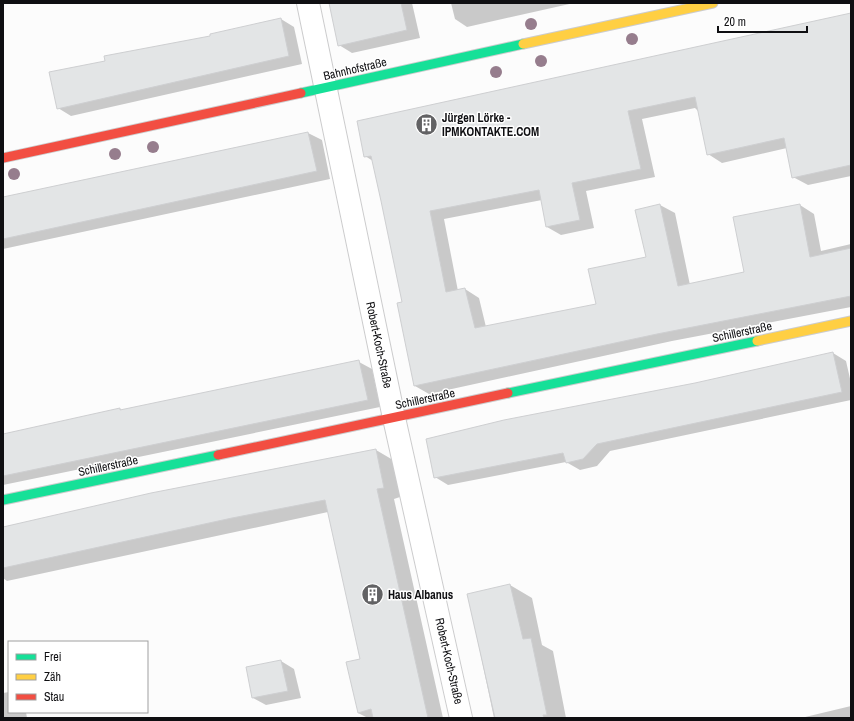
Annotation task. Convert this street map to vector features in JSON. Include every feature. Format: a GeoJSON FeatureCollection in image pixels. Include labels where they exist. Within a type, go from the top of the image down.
{"type":"FeatureCollection","features":[{"type":"Feature","properties":{"kind":"street","name":"Robert-Koch-Straße"},"geometry":{"type":"LineString","coordinates":[[308,3],[327,88],[394,418],[461,718]]}},
{"type":"Feature","properties":{"kind":"street","name":"Bahnhofstraße"},"geometry":{"type":"LineString","coordinates":[[3,158],[712,3]]}},
{"type":"Feature","properties":{"kind":"street","name":"Schillerstraße"},"geometry":{"type":"LineString","coordinates":[[3,500],[851,321]]}},
{"type":"Feature","properties":{"kind":"building"},"geometry":{"type":"Polygon","coordinates":[[[329,3],[401,3],[407,30],[338,46],[329,3]]]}},
{"type":"Feature","properties":{"kind":"building"},"geometry":{"type":"Polygon","coordinates":[[[851,13],[851,165],[792,178],[784,138],[707,155],[695,97],[628,111],[641,169],[572,183],[580,220],[546,227],[539,190],[430,211],[446,292],[465,288],[475,328],[596,304],[588,269],[646,257],[635,210],[660,204],[678,286],[744,272],[733,217],[800,204],[810,257],[851,248],[851,296],[657,334],[414,386],[397,303],[402,302],[381,201],[371,156],[364,157],[357,121],[851,13]]]}},
{"type":"Feature","properties":{"kind":"building"},"geometry":{"type":"Polygon","coordinates":[[[281,18],[289,56],[57,109],[49,72],[105,61],[104,56],[210,36],[210,34],[281,18]]]}},
{"type":"Feature","properties":{"kind":"building"},"geometry":{"type":"Polygon","coordinates":[[[308,132],[317,171],[3,239],[3,197],[308,132]]]}},
{"type":"Feature","properties":{"kind":"building"},"geometry":{"type":"Polygon","coordinates":[[[833,352],[842,392],[597,444],[583,459],[566,463],[563,453],[434,478],[426,439],[504,420],[695,383],[833,352]]]}},
{"type":"Feature","properties":{"kind":"building"},"geometry":{"type":"Polygon","coordinates":[[[359,360],[368,400],[3,476],[3,434],[120,408],[120,410],[359,360]]]}},
{"type":"Feature","properties":{"kind":"building"},"geometry":{"type":"Polygon","coordinates":[[[376,449],[384,488],[377,489],[428,718],[373,718],[371,709],[358,713],[346,662],[360,659],[325,500],[232,518],[3,568],[3,527],[151,493],[376,449]]]}},
{"type":"Feature","properties":{"kind":"building"},"geometry":{"type":"Polygon","coordinates":[[[510,584],[523,639],[531,638],[547,715],[543,715],[544,718],[495,718],[467,594],[510,584]]]}},
{"type":"Feature","properties":{"kind":"building"},"geometry":{"type":"Polygon","coordinates":[[[281,660],[288,691],[252,698],[246,667],[281,660]]]}},
{"type":"Feature","properties":{"kind":"traffic: fast"},"geometry":{"type":"LineString","coordinates":[[301,93],[523,44]]}},
{"type":"Feature","properties":{"kind":"traffic: fast"},"geometry":{"type":"LineString","coordinates":[[508,393],[757,341]]}},
{"type":"Feature","properties":{"kind":"traffic: fast"},"geometry":{"type":"LineString","coordinates":[[3,500],[218,455]]}},
{"type":"Feature","properties":{"kind":"traffic: slow"},"geometry":{"type":"LineString","coordinates":[[523,44],[713,3]]}},
{"type":"Feature","properties":{"kind":"traffic: slow"},"geometry":{"type":"LineString","coordinates":[[757,341],[851,321]]}},
{"type":"Feature","properties":{"kind":"traffic: jam"},"geometry":{"type":"LineString","coordinates":[[3,158],[301,93]]}},
{"type":"Feature","properties":{"kind":"traffic: jam"},"geometry":{"type":"LineString","coordinates":[[218,455],[508,393]]}},
{"type":"Feature","properties":{"kind":"place","name":"Jürgen Lörke - IPMKONTAKTE.COM"},"geometry":{"type":"Point","coordinates":[427,125]}},
{"type":"Feature","properties":{"kind":"place","name":"Haus Albanus"},"geometry":{"type":"Point","coordinates":[373,595]}}]}
